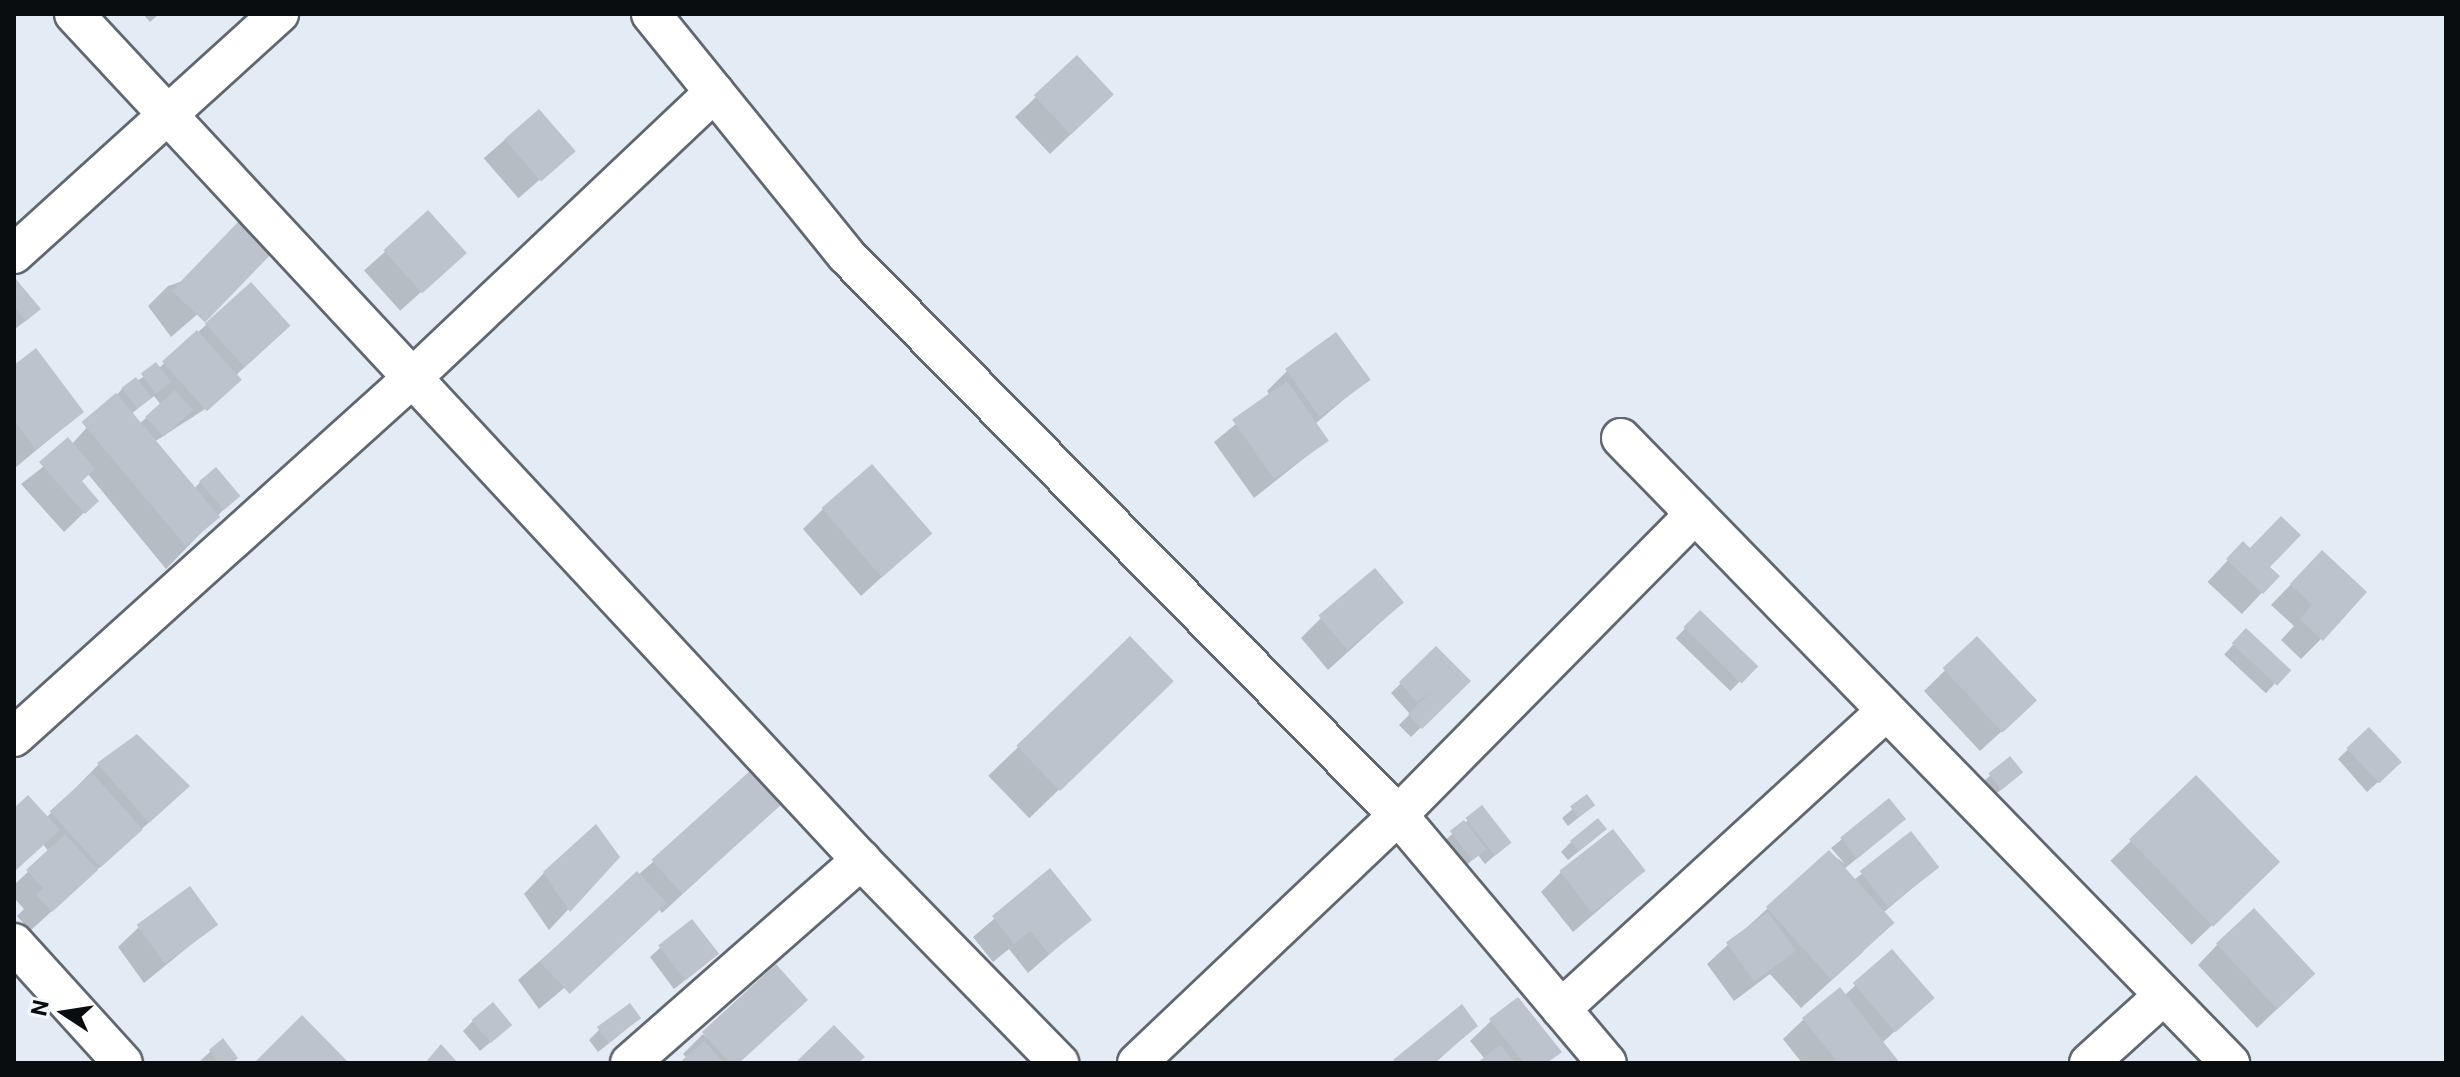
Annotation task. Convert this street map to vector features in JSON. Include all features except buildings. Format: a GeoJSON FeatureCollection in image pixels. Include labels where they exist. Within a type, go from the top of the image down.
{"type":"FeatureCollection","features":[{"type":"Feature","properties":{"kind":"street"},"geometry":{"type":"LineString","coordinates":[[74,14],[410,380],[861,860],[1059,1063]]}},
{"type":"Feature","properties":{"kind":"street"},"geometry":{"type":"LineString","coordinates":[[14,254],[279,14]]}},
{"type":"Feature","properties":{"kind":"street"},"geometry":{"type":"LineString","coordinates":[[651,14],[847,256],[1398,815],[1607,1063]]}},
{"type":"Feature","properties":{"kind":"street"},"geometry":{"type":"LineString","coordinates":[[14,737],[410,380],[715,92]]}},
{"type":"Feature","properties":{"kind":"street"},"geometry":{"type":"LineString","coordinates":[[1621,438],[2230,1063]]}},
{"type":"Feature","properties":{"kind":"street"},"geometry":{"type":"LineString","coordinates":[[1137,1063],[1398,815],[1695,514]]}},
{"type":"Feature","properties":{"kind":"street"},"geometry":{"type":"LineString","coordinates":[[1561,1009],[1886,711]]}},
{"type":"Feature","properties":{"kind":"street"},"geometry":{"type":"LineString","coordinates":[[630,1063],[861,860]]}},
{"type":"Feature","properties":{"kind":"street"},"geometry":{"type":"LineString","coordinates":[[14,943],[123,1063]]}},
{"type":"Feature","properties":{"kind":"street"},"geometry":{"type":"LineString","coordinates":[[2089,1063],[2163,996]]}}]}
